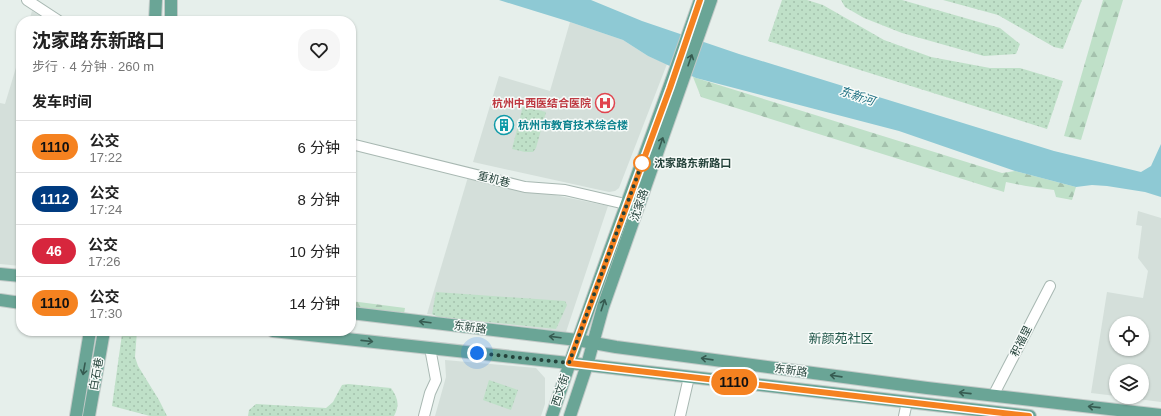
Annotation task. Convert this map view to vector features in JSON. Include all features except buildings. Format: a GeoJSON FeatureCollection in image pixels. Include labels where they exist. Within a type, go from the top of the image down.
{"type":"FeatureCollection","features":[{"type":"Feature","properties":{"kind":"main road"},"geometry":{"type":"LineString","coordinates":[[155,16],[156,0]]}},
{"type":"Feature","properties":{"kind":"main road"},"geometry":{"type":"LineString","coordinates":[[171,16],[172,0]]}},
{"type":"Feature","properties":{"kind":"main road","name":"沈家路"},"geometry":{"type":"LineString","coordinates":[[694,34],[700,0]]}},
{"type":"Feature","properties":{"kind":"main road","name":"沈家路"},"geometry":{"type":"LineString","coordinates":[[569,363],[577,340],[633,205],[694,34],[711,0]]}},
{"type":"Feature","properties":{"kind":"main road","name":"沈家路"},"geometry":{"type":"LineString","coordinates":[[593,343],[602,307],[633,205]]}},
{"type":"Feature","properties":{"kind":"main road"},"geometry":{"type":"LineString","coordinates":[[0,274],[16,276]]}},
{"type":"Feature","properties":{"kind":"main road"},"geometry":{"type":"LineString","coordinates":[[0,300],[16,302]]}},
{"type":"Feature","properties":{"kind":"main road","name":"东新路"},"geometry":{"type":"LineString","coordinates":[[356,315],[577,340],[927,388],[1161,415]]}},
{"type":"Feature","properties":{"kind":"main road","name":"白石巷"},"geometry":{"type":"LineString","coordinates":[[76,416],[89,336]]}},
{"type":"Feature","properties":{"kind":"main road","name":"白石巷"},"geometry":{"type":"LineString","coordinates":[[89,416],[103,336]]}},
{"type":"Feature","properties":{"kind":"main road","name":"东新路"},"geometry":{"type":"LineString","coordinates":[[319,336],[1030,416]]}},
{"type":"Feature","properties":{"kind":"main road","name":"西文街"},"geometry":{"type":"LineString","coordinates":[[570,416],[593,343]]}},
{"type":"Feature","properties":{"kind":"main road","name":"西文街"},"geometry":{"type":"LineString","coordinates":[[552,416],[569,363]]}},
{"type":"Feature","properties":{"kind":"street"},"geometry":{"type":"LineString","coordinates":[[27,0],[51,16]]}},
{"type":"Feature","properties":{"kind":"street","name":"重机巷"},"geometry":{"type":"LineString","coordinates":[[356,145],[525,187],[565,190],[633,205]]}},
{"type":"Feature","properties":{"kind":"street","name":"积福里"},"geometry":{"type":"LineString","coordinates":[[993,396],[1050,286]]}},
{"type":"Feature","properties":{"kind":"street"},"geometry":{"type":"LineString","coordinates":[[424,416],[430,392],[436,380],[430,348]]}},
{"type":"Feature","properties":{"kind":"street"},"geometry":{"type":"LineString","coordinates":[[680,416],[689,377]]}},
{"type":"Feature","properties":{"kind":"street"},"geometry":{"type":"LineString","coordinates":[[904,416],[907,402]]}},
{"type":"Feature","properties":{"kind":"shaded area"},"geometry":{"type":"Polygon","coordinates":[[[32,11],[40,16],[30,16],[32,11]]]}},
{"type":"Feature","properties":{"kind":"shaded area"},"geometry":{"type":"Polygon","coordinates":[[[570,22],[623,40],[648,56],[667,64],[619,188],[615,191],[609,192],[473,162],[499,76],[550,91],[570,22]]]}},
{"type":"Feature","properties":{"kind":"shaded area"},"geometry":{"type":"Polygon","coordinates":[[[16,68],[16,266],[0,264],[0,103],[5,104],[16,68]]]}},
{"type":"Feature","properties":{"kind":"shaded area"},"geometry":{"type":"Polygon","coordinates":[[[468,177],[608,206],[566,332],[427,314],[468,177]]]}},
{"type":"Feature","properties":{"kind":"shaded area"},"geometry":{"type":"Polygon","coordinates":[[[1138,211],[1161,218],[1161,402],[1149,400],[1149,364],[1109,364],[1109,395],[1091,393],[1107,292],[1143,298],[1148,271],[1138,258],[1142,226],[1136,225],[1138,211]]]}},
{"type":"Feature","properties":{"kind":"shaded area"},"geometry":{"type":"Polygon","coordinates":[[[445,360],[536,368],[545,378],[545,404],[541,416],[435,416],[446,377],[445,360]]]}},
{"type":"Feature","properties":{"kind":"green space"},"geometry":{"type":"Polygon","coordinates":[[[782,0],[807,0],[823,5],[884,40],[931,57],[990,68],[1020,68],[1063,81],[1047,129],[768,41],[782,0]]]}},
{"type":"Feature","properties":{"kind":"green space"},"geometry":{"type":"Polygon","coordinates":[[[841,0],[902,0],[1000,28],[1020,44],[1016,54],[984,56],[902,33],[864,18],[845,7],[841,0]]]}},
{"type":"Feature","properties":{"kind":"green space"},"geometry":{"type":"Polygon","coordinates":[[[943,0],[1082,0],[1063,49],[1054,47],[998,15],[943,0]]]}},
{"type":"Feature","properties":{"kind":"green space"},"geometry":{"type":"Polygon","coordinates":[[[1103,0],[1123,0],[1081,140],[1064,136],[1103,0]]]}},
{"type":"Feature","properties":{"kind":"green space"},"geometry":{"type":"Polygon","coordinates":[[[693,77],[1002,173],[1015,171],[1076,187],[1072,200],[1056,197],[1054,190],[1006,182],[1004,192],[701,97],[693,77]]]}},
{"type":"Feature","properties":{"kind":"green space"},"geometry":{"type":"Polygon","coordinates":[[[523,106],[546,112],[536,148],[533,152],[512,149],[523,106]]]}},
{"type":"Feature","properties":{"kind":"green space"},"geometry":{"type":"Polygon","coordinates":[[[436,292],[565,301],[567,305],[556,329],[438,317],[432,314],[436,292]]]}},
{"type":"Feature","properties":{"kind":"green space"},"geometry":{"type":"Polygon","coordinates":[[[356,302],[405,308],[404,314],[356,309],[356,302]]]}},
{"type":"Feature","properties":{"kind":"green space"},"geometry":{"type":"Polygon","coordinates":[[[122,336],[137,336],[135,357],[138,366],[167,416],[150,416],[112,406],[122,336]]]}},
{"type":"Feature","properties":{"kind":"green space"},"geometry":{"type":"Polygon","coordinates":[[[489,380],[518,390],[511,410],[483,400],[489,380]]]}},
{"type":"Feature","properties":{"kind":"green space"},"geometry":{"type":"Polygon","coordinates":[[[348,384],[391,388],[398,405],[394,416],[248,416],[249,410],[256,404],[326,408],[333,402],[342,385],[348,384]]]}},
{"type":"Feature","properties":{"kind":"water","name":"东新河"},"geometry":{"type":"Polygon","coordinates":[[[499,0],[591,0],[642,21],[739,54],[1054,151],[1141,172],[1151,166],[1161,144],[1161,197],[1145,192],[1107,186],[1092,185],[1076,187],[1015,171],[899,131],[696,78],[648,56],[623,40],[499,0]]]}},
{"type":"Feature","properties":{"kind":"bus line","name":"1110"},"geometry":{"type":"LineString","coordinates":[[700,0],[670,88],[569,363],[1029,416]]}},
{"type":"Feature","properties":{"kind":"place","name":"杭州中西医结合医院"},"geometry":{"type":"Point","coordinates":[605,103]}},
{"type":"Feature","properties":{"kind":"place","name":"杭州市教育技术综合楼"},"geometry":{"type":"Point","coordinates":[504,125]}},
{"type":"Feature","properties":{"kind":"place","name":"沈家路东新路口"},"geometry":{"type":"Point","coordinates":[642,163]}},
{"type":"Feature","properties":{"kind":"district","name":"新颜苑社区"},"geometry":{"type":"Point","coordinates":[841,338]}},
{"type":"Feature","properties":{"kind":"route"},"geometry":{"type":"LineString","coordinates":[[477,353],[569,363],[642,163]]}}]}
